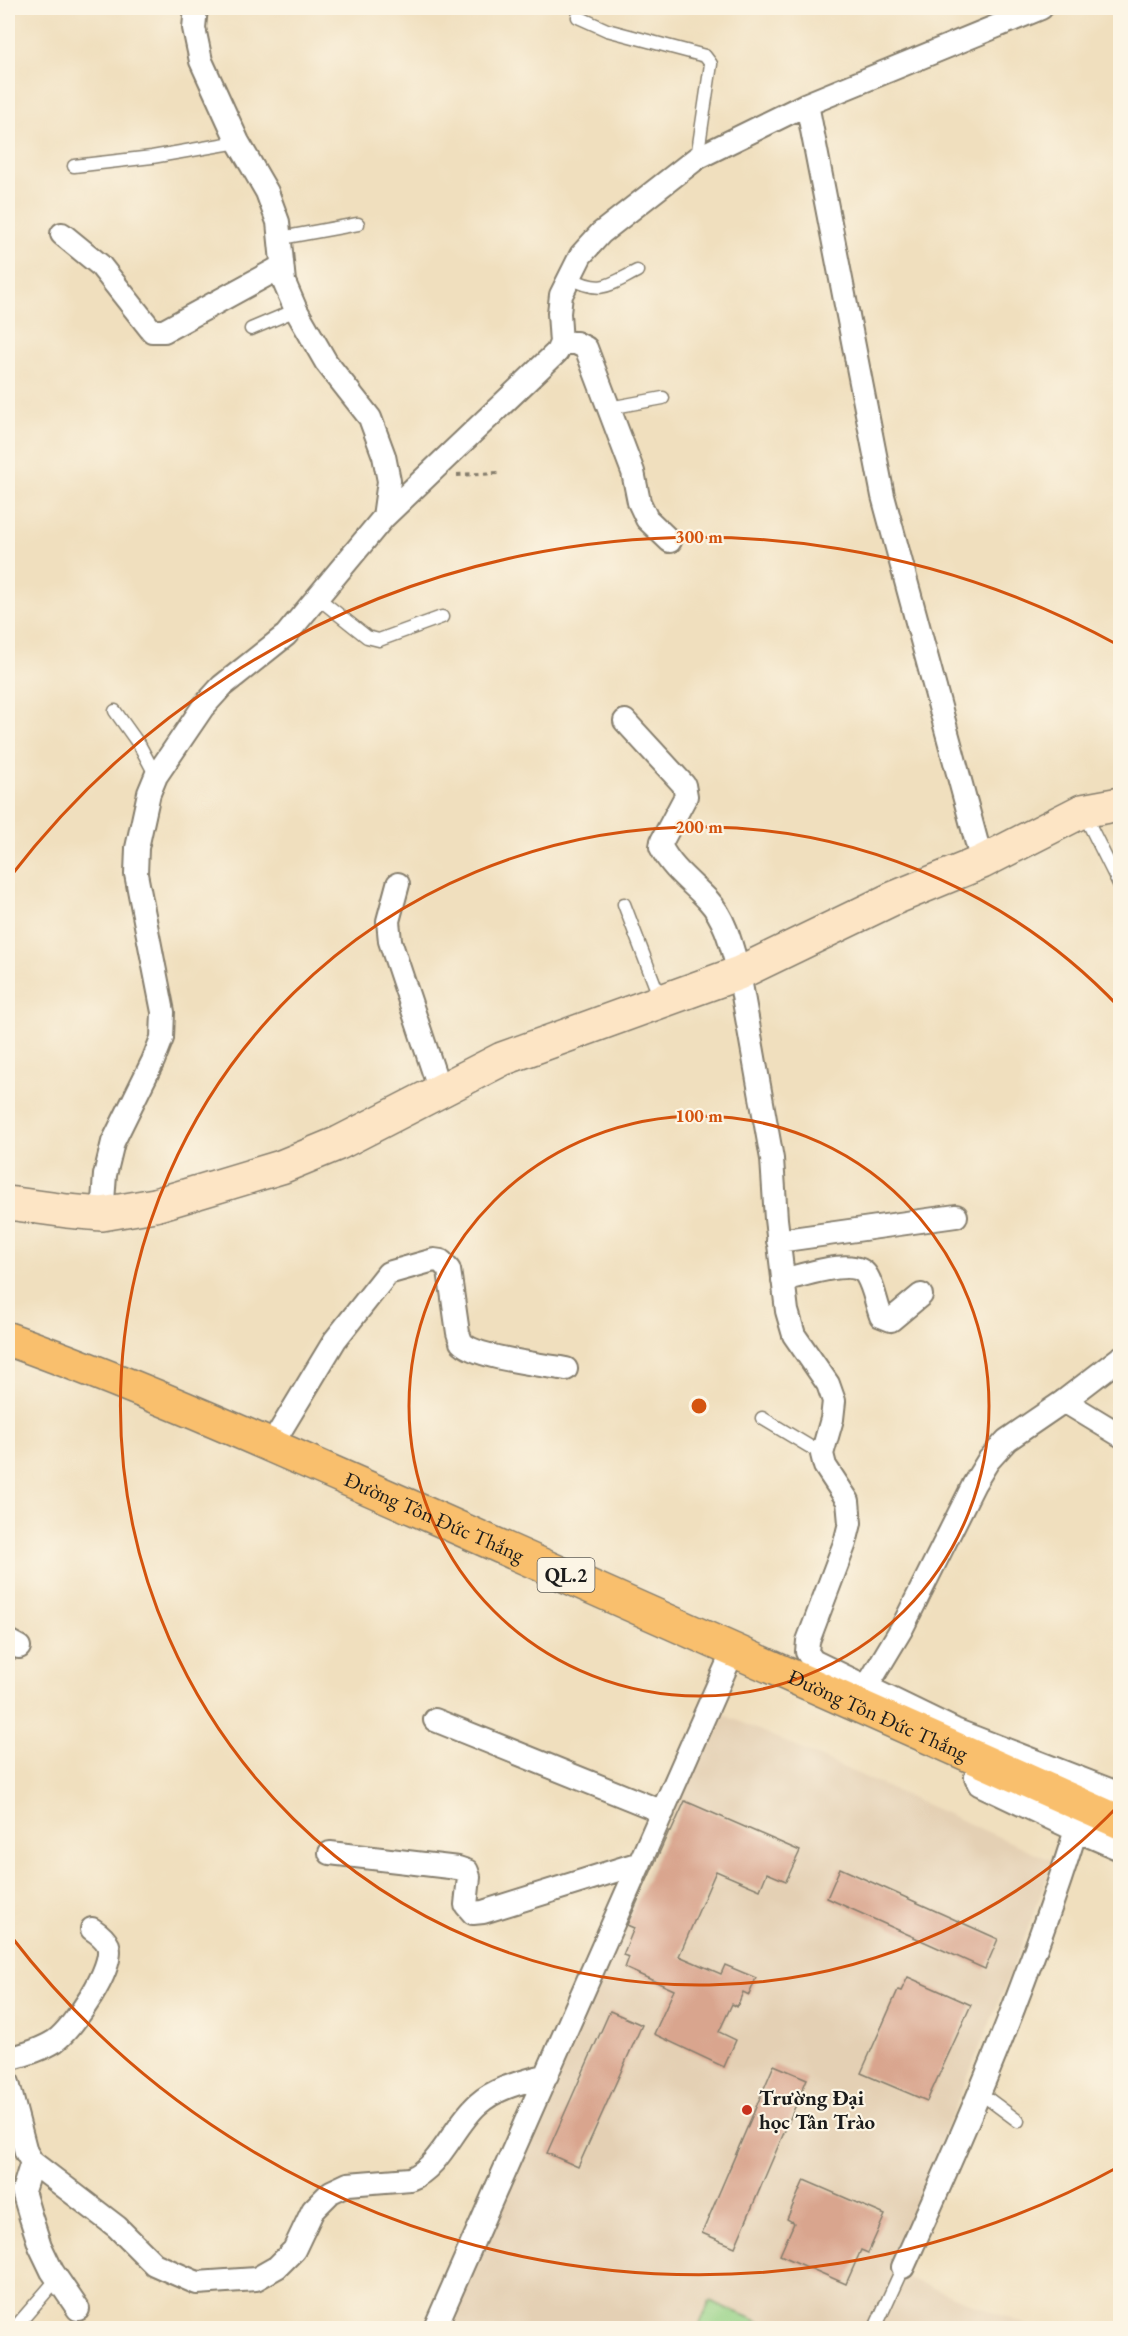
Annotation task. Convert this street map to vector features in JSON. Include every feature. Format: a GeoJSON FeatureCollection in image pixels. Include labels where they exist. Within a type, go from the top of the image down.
{"type":"FeatureCollection","features":[{"type":"Feature","properties":{"kind":"highway","name":"Đường Tôn Đức Thắng"},"geometry":{"type":"LineString","coordinates":[[8,1339],[271,1446],[734,1648],[986,1753],[1120,1822]]}},
{"type":"Feature","properties":{"kind":"street"},"geometry":{"type":"LineString","coordinates":[[196,8],[194,28],[201,62],[238,142],[267,192],[278,222],[284,282],[296,310],[327,362],[370,418],[384,456],[389,481],[384,516]]}},
{"type":"Feature","properties":{"kind":"street"},"geometry":{"type":"LineString","coordinates":[[102,1214],[105,1175],[113,1142],[162,1038],[163,1012],[136,874],[137,848],[149,793],[156,776],[209,700],[222,686],[285,635],[384,516],[557,352],[561,343],[559,312],[561,296],[581,255],[602,233],[697,158],[807,104],[1041,8]]}},
{"type":"Feature","properties":{"kind":"street"},"geometry":{"type":"LineString","coordinates":[[807,104],[883,496],[982,862]]}},
{"type":"Feature","properties":{"kind":"street"},"geometry":{"type":"LineString","coordinates":[[62,234],[100,265],[152,331],[164,331],[281,267]]}},
{"type":"Feature","properties":{"kind":"street"},"geometry":{"type":"LineString","coordinates":[[561,343],[576,344],[586,348],[633,472],[639,502],[647,519],[670,541]]}},
{"type":"Feature","properties":{"kind":"street"},"geometry":{"type":"LineString","coordinates":[[625,721],[684,786],[686,796],[661,847],[684,879],[719,914],[731,945],[739,973],[772,1159],[778,1241],[787,1311],[794,1335],[828,1384],[834,1401],[832,1419],[822,1454],[825,1466],[848,1501],[850,1523],[845,1543],[808,1641],[807,1652],[813,1661],[986,1753],[1120,1794]]}},
{"type":"Feature","properties":{"kind":"street"},"geometry":{"type":"LineString","coordinates":[[8,1203],[102,1214],[155,1205],[281,1167],[339,1143],[502,1059],[739,973],[892,899],[982,862],[1082,811],[1120,804]]}},
{"type":"Feature","properties":{"kind":"street"},"geometry":{"type":"LineString","coordinates":[[398,884],[388,921],[390,941],[440,1091]]}},
{"type":"Feature","properties":{"kind":"street"},"geometry":{"type":"LineString","coordinates":[[778,1241],[956,1216]]}},
{"type":"Feature","properties":{"kind":"street"},"geometry":{"type":"LineString","coordinates":[[271,1446],[335,1340],[388,1273],[434,1260],[441,1261],[448,1270],[461,1341],[469,1347],[497,1357],[566,1369]]}},
{"type":"Feature","properties":{"kind":"street"},"geometry":{"type":"LineString","coordinates":[[783,1280],[840,1267],[862,1269],[868,1276],[881,1316],[891,1320],[921,1295]]}},
{"type":"Feature","properties":{"kind":"street"},"geometry":{"type":"LineString","coordinates":[[866,1688],[898,1635],[974,1484],[988,1461],[1007,1440],[1064,1401],[1120,1358]]}},
{"type":"Feature","properties":{"kind":"street"},"geometry":{"type":"LineString","coordinates":[[1064,1401],[1120,1436]]}},
{"type":"Feature","properties":{"kind":"street"},"geometry":{"type":"LineString","coordinates":[[435,2328],[734,1648]]}},
{"type":"Feature","properties":{"kind":"street"},"geometry":{"type":"LineString","coordinates":[[435,1720],[663,1812]]}},
{"type":"Feature","properties":{"kind":"street"},"geometry":{"type":"LineString","coordinates":[[986,1753],[976,1777],[979,1784],[1120,1849]]}},
{"type":"Feature","properties":{"kind":"street"},"geometry":{"type":"LineString","coordinates":[[903,2267],[947,2171],[1016,2001],[1076,1830]]}},
{"type":"Feature","properties":{"kind":"street"},"geometry":{"type":"LineString","coordinates":[[330,1853],[458,1868],[467,1871],[469,1877],[466,1905],[472,1913],[483,1912],[640,1863]]}},
{"type":"Feature","properties":{"kind":"street"},"geometry":{"type":"LineString","coordinates":[[8,2059],[45,2047],[69,2029],[103,1975],[109,1953],[107,1944],[92,1929]]}},
{"type":"Feature","properties":{"kind":"street"},"geometry":{"type":"LineString","coordinates":[[8,2083],[26,2152],[32,2162],[117,2227],[154,2264],[197,2283],[256,2279],[277,2267],[294,2250],[313,2210],[332,2192],[348,2184],[410,2179],[419,2175],[429,2167],[468,2112],[480,2101],[498,2090],[547,2075]]}},
{"type":"Feature","properties":{"kind":"street"},"geometry":{"type":"LineString","coordinates":[[32,2162],[23,2192],[40,2246],[57,2279],[78,2309]]}},
{"type":"Feature","properties":{"kind":"lane"},"geometry":{"type":"LineString","coordinates":[[578,17],[607,30],[709,59],[711,64],[697,158]]}},
{"type":"Feature","properties":{"kind":"lane"},"geometry":{"type":"LineString","coordinates":[[74,166],[152,157],[238,142]]}},
{"type":"Feature","properties":{"kind":"lane"},"geometry":{"type":"LineString","coordinates":[[281,238],[358,224]]}},
{"type":"Feature","properties":{"kind":"lane"},"geometry":{"type":"LineString","coordinates":[[570,278],[588,287],[600,287],[637,271]]}},
{"type":"Feature","properties":{"kind":"lane"},"geometry":{"type":"LineString","coordinates":[[251,329],[296,310]]}},
{"type":"Feature","properties":{"kind":"lane"},"geometry":{"type":"LineString","coordinates":[[609,408],[663,398]]}},
{"type":"Feature","properties":{"kind":"lane"},"geometry":{"type":"LineString","coordinates":[[318,598],[367,637],[379,640],[442,617]]}},
{"type":"Feature","properties":{"kind":"lane"},"geometry":{"type":"LineString","coordinates":[[115,711],[140,746],[156,776]]}},
{"type":"Feature","properties":{"kind":"lane"},"geometry":{"type":"LineString","coordinates":[[1082,811],[1120,886]]}},
{"type":"Feature","properties":{"kind":"lane"},"geometry":{"type":"LineString","coordinates":[[624,904],[662,1002]]}},
{"type":"Feature","properties":{"kind":"lane"},"geometry":{"type":"LineString","coordinates":[[762,1418],[822,1454]]}},
{"type":"Feature","properties":{"kind":"lane"},"geometry":{"type":"LineString","coordinates":[[979,2092],[1018,2121]]}},
{"type":"Feature","properties":{"kind":"lane"},"geometry":{"type":"LineString","coordinates":[[875,2328],[903,2267]]}},
{"type":"Feature","properties":{"kind":"lane"},"geometry":{"type":"LineString","coordinates":[[19,2323],[57,2279]]}},
{"type":"Feature","properties":{"kind":"path"},"geometry":{"type":"LineString","coordinates":[[426,476],[500,473]]}},
{"type":"Feature","properties":{"kind":"shaded area","name":"Trường Đại học Tân Trào"},"geometry":{"type":"Polygon","coordinates":[[[718,1712],[1053,1861],[1020,1950],[888,2270],[1029,2326],[1028,2328],[442,2328],[718,1712]]]}},
{"type":"Feature","properties":{"kind":"green space"},"geometry":{"type":"Polygon","coordinates":[[[710,2301],[774,2328],[698,2328],[710,2301]]]}},
{"type":"Feature","properties":{"kind":"building"},"geometry":{"type":"Polygon","coordinates":[[[685,1801],[800,1851],[786,1881],[767,1873],[760,1890],[716,1871],[679,1956],[721,1974],[725,1965],[756,1978],[749,1995],[743,1992],[737,2007],[732,2004],[719,2032],[736,2040],[724,2067],[654,2034],[674,1990],[625,1968],[629,1957],[623,1955],[634,1928],[627,1925],[685,1801]]]}},
{"type":"Feature","properties":{"kind":"building"},"geometry":{"type":"Polygon","coordinates":[[[840,1868],[998,1939],[985,1969],[827,1898],[840,1868]]]}},
{"type":"Feature","properties":{"kind":"building"},"geometry":{"type":"Polygon","coordinates":[[[908,1977],[971,2005],[927,2101],[861,2073],[898,1990],[901,1991],[908,1977]]]}},
{"type":"Feature","properties":{"kind":"building"},"geometry":{"type":"Polygon","coordinates":[[[610,2011],[642,2025],[578,2167],[547,2153],[610,2011]]]}},
{"type":"Feature","properties":{"kind":"building"},"geometry":{"type":"Polygon","coordinates":[[[774,2065],[807,2079],[735,2247],[702,2233],[774,2065]]]}},
{"type":"Feature","properties":{"kind":"building"},"geometry":{"type":"Polygon","coordinates":[[[804,2180],[885,2215],[868,2253],[861,2250],[846,2284],[780,2255],[794,2223],[787,2219],[804,2180]]]}},
{"type":"Feature","properties":{"kind":"place","name":"Trường Đại học Tân Trào"},"geometry":{"type":"Point","coordinates":[747,2110]}}]}
